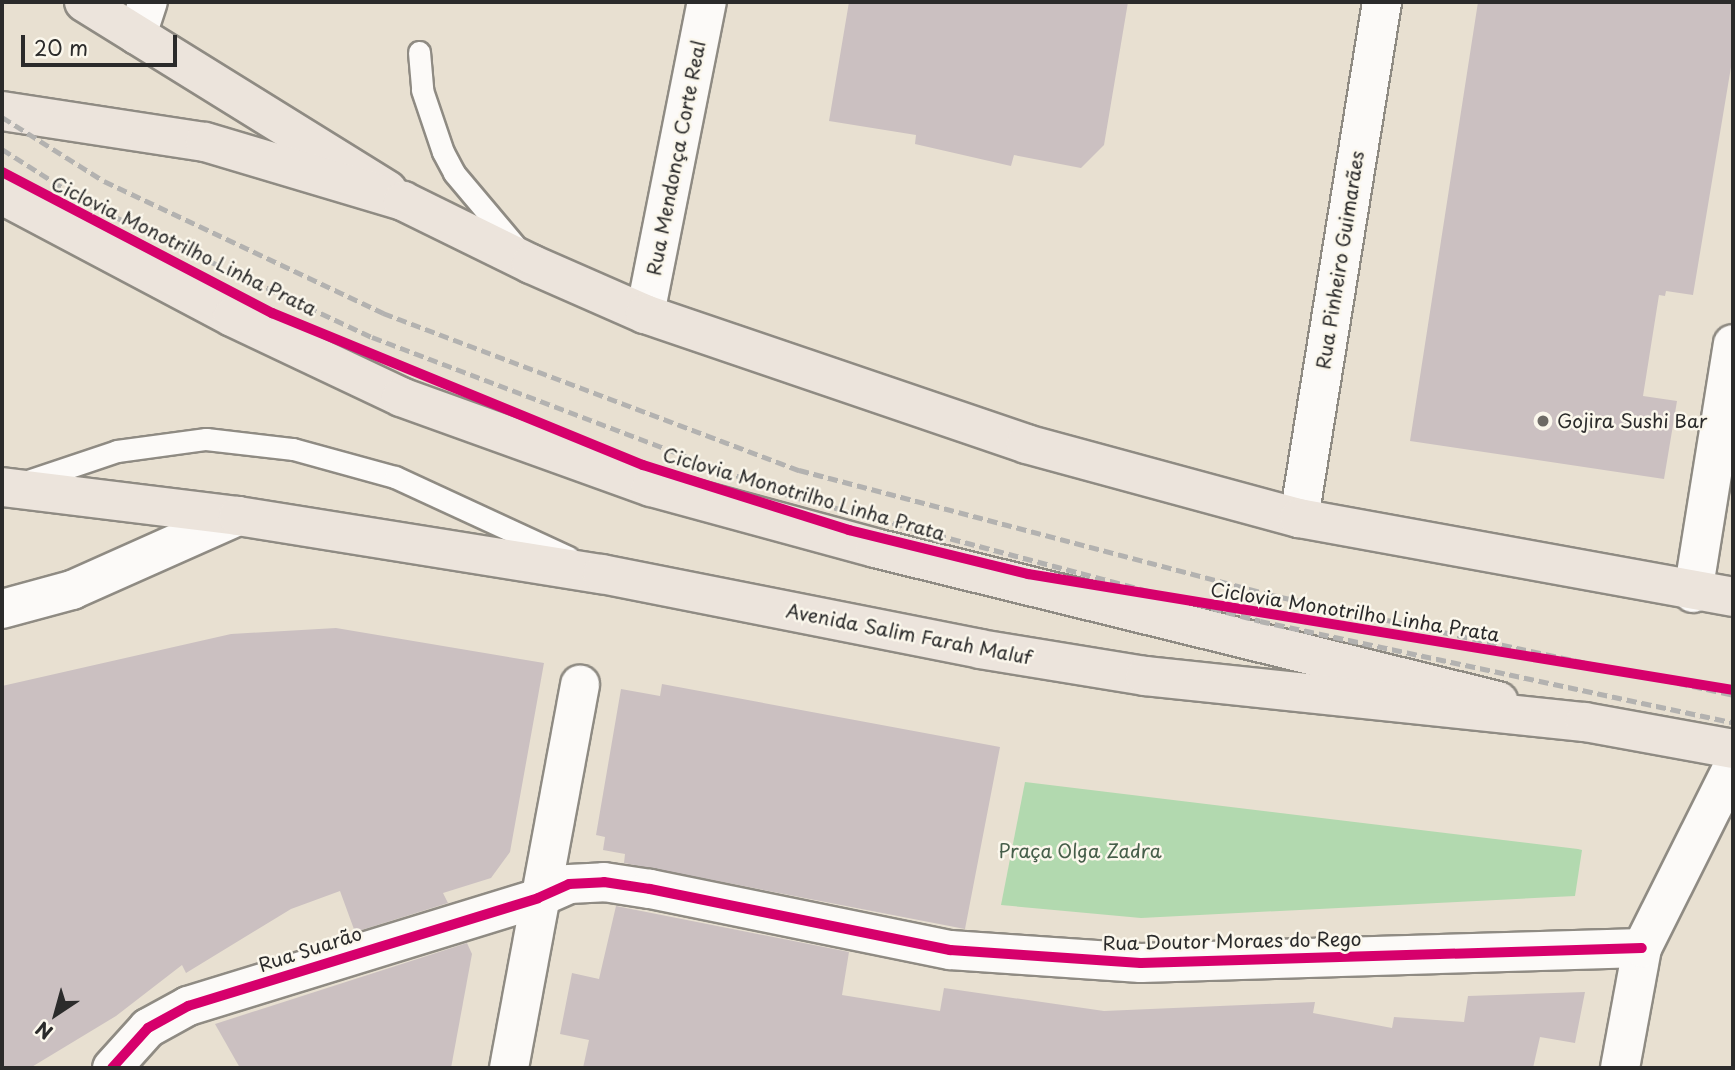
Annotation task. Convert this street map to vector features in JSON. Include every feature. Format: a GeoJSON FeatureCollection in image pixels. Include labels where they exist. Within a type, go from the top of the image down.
{"type":"FeatureCollection","features":[{"type":"Feature","properties":{"kind":"main road"},"geometry":{"type":"LineString","coordinates":[[84,2],[143,19],[403,201],[531,264],[645,314],[1026,444],[1299,519],[1693,593],[1733,597]]}},
{"type":"Feature","properties":{"kind":"main road"},"geometry":{"type":"LineString","coordinates":[[2,111],[205,142],[403,201]]}},
{"type":"Feature","properties":{"kind":"main road"},"geometry":{"type":"LineString","coordinates":[[2,195],[233,317],[401,397],[651,487],[875,548],[1585,722],[1733,748]]}},
{"type":"Feature","properties":{"kind":"main road","name":"Avenida Salim Farah Maluf"},"geometry":{"type":"LineString","coordinates":[[4,488],[238,516],[602,574],[980,649],[1146,676],[1585,722]]}},
{"type":"Feature","properties":{"kind":"street","name":"Rua Mendonça Corte Real"},"geometry":{"type":"LineString","coordinates":[[645,314],[707,2]]}},
{"type":"Feature","properties":{"kind":"street","name":"Rua Pinheiro Guimarães"},"geometry":{"type":"LineString","coordinates":[[1299,519],[1382,2]]}},
{"type":"Feature","properties":{"kind":"street"},"geometry":{"type":"LineString","coordinates":[[1693,593],[1720,500],[1733,344]]}},
{"type":"Feature","properties":{"kind":"street"},"geometry":{"type":"LineString","coordinates":[[2,609],[72,590],[238,516]]}},
{"type":"Feature","properties":{"kind":"street"},"geometry":{"type":"LineString","coordinates":[[509,1068],[538,898],[580,685]]}},
{"type":"Feature","properties":{"kind":"street"},"geometry":{"type":"LineString","coordinates":[[1620,1068],[1642,948],[1733,765]]}},
{"type":"Feature","properties":{"kind":"street","name":"Rua Doutor Moraes do Rego"},"geometry":{"type":"LineString","coordinates":[[538,898],[569,884],[604,882],[950,950],[1141,963],[1642,948]]}},
{"type":"Feature","properties":{"kind":"street","name":"Rua Suarão"},"geometry":{"type":"LineString","coordinates":[[112,1068],[148,1028],[188,1006],[538,898]]}},
{"type":"Feature","properties":{"kind":"lane"},"geometry":{"type":"LineString","coordinates":[[419,52],[427,110],[454,173],[531,264]]}},
{"type":"Feature","properties":{"kind":"lane"},"geometry":{"type":"LineString","coordinates":[[4,488],[117,451],[206,439],[293,449],[395,477],[602,574]]}},
{"type":"Feature","properties":{"kind":"green space","name":"Praça Olga Zadra"},"geometry":{"type":"Polygon","coordinates":[[[1025,782],[1578,849],[1582,850],[1575,896],[1141,918],[1001,905],[1025,782]]]}},
{"type":"Feature","properties":{"kind":"building"},"geometry":{"type":"Polygon","coordinates":[[[849,2],[1128,2],[1104,145],[1081,168],[1014,155],[1011,166],[915,144],[916,135],[829,121],[849,2]]]}},
{"type":"Feature","properties":{"kind":"building"},"geometry":{"type":"Polygon","coordinates":[[[1478,2],[1733,2],[1733,55],[1693,295],[1666,291],[1665,296],[1659,295],[1643,396],[1677,401],[1664,479],[1410,441],[1478,2]]]}},
{"type":"Feature","properties":{"kind":"building"},"geometry":{"type":"Polygon","coordinates":[[[336,628],[544,663],[510,852],[491,878],[443,893],[448,903],[355,932],[340,891],[291,909],[186,973],[182,965],[116,1016],[30,1068],[2,1068],[2,686],[231,634],[336,628]]]}},
{"type":"Feature","properties":{"kind":"building"},"geometry":{"type":"Polygon","coordinates":[[[662,684],[1000,747],[965,929],[624,863],[625,854],[603,850],[605,837],[596,835],[621,689],[660,696],[662,684]]]}},
{"type":"Feature","properties":{"kind":"building"},"geometry":{"type":"Polygon","coordinates":[[[616,906],[849,952],[842,995],[940,1011],[944,988],[1104,1011],[1315,1002],[1313,1013],[1392,1028],[1394,1017],[1464,1022],[1468,996],[1585,992],[1575,1043],[1540,1037],[1533,1068],[583,1068],[589,1040],[560,1034],[572,973],[599,979],[616,906]]]}},
{"type":"Feature","properties":{"kind":"building"},"geometry":{"type":"Polygon","coordinates":[[[467,943],[472,954],[451,1068],[240,1068],[215,1024],[467,943]]]}},
{"type":"Feature","properties":{"kind":"railway"},"geometry":{"type":"LineString","coordinates":[[2,117],[104,181],[383,313],[799,470],[1267,594],[1733,695]]}},
{"type":"Feature","properties":{"kind":"railway"},"geometry":{"type":"LineString","coordinates":[[2,149],[90,205],[372,337],[791,496],[1260,621],[1733,722]]}},
{"type":"Feature","properties":{"kind":"cycle path","name":"Ciclovia Monotrilho Linha Prata"},"geometry":{"type":"LineString","coordinates":[[2,172],[272,313],[643,465],[849,530],[1028,574],[1733,690]]}},
{"type":"Feature","properties":{"kind":"cycle path"},"geometry":{"type":"LineString","coordinates":[[112,1068],[148,1028],[188,1006],[538,898],[569,884],[604,882],[650,889],[950,950],[1141,963],[1642,948]]}},
{"type":"Feature","properties":{"kind":"place","name":"Gojira Sushi Bar"},"geometry":{"type":"Point","coordinates":[1543,421]}}]}
